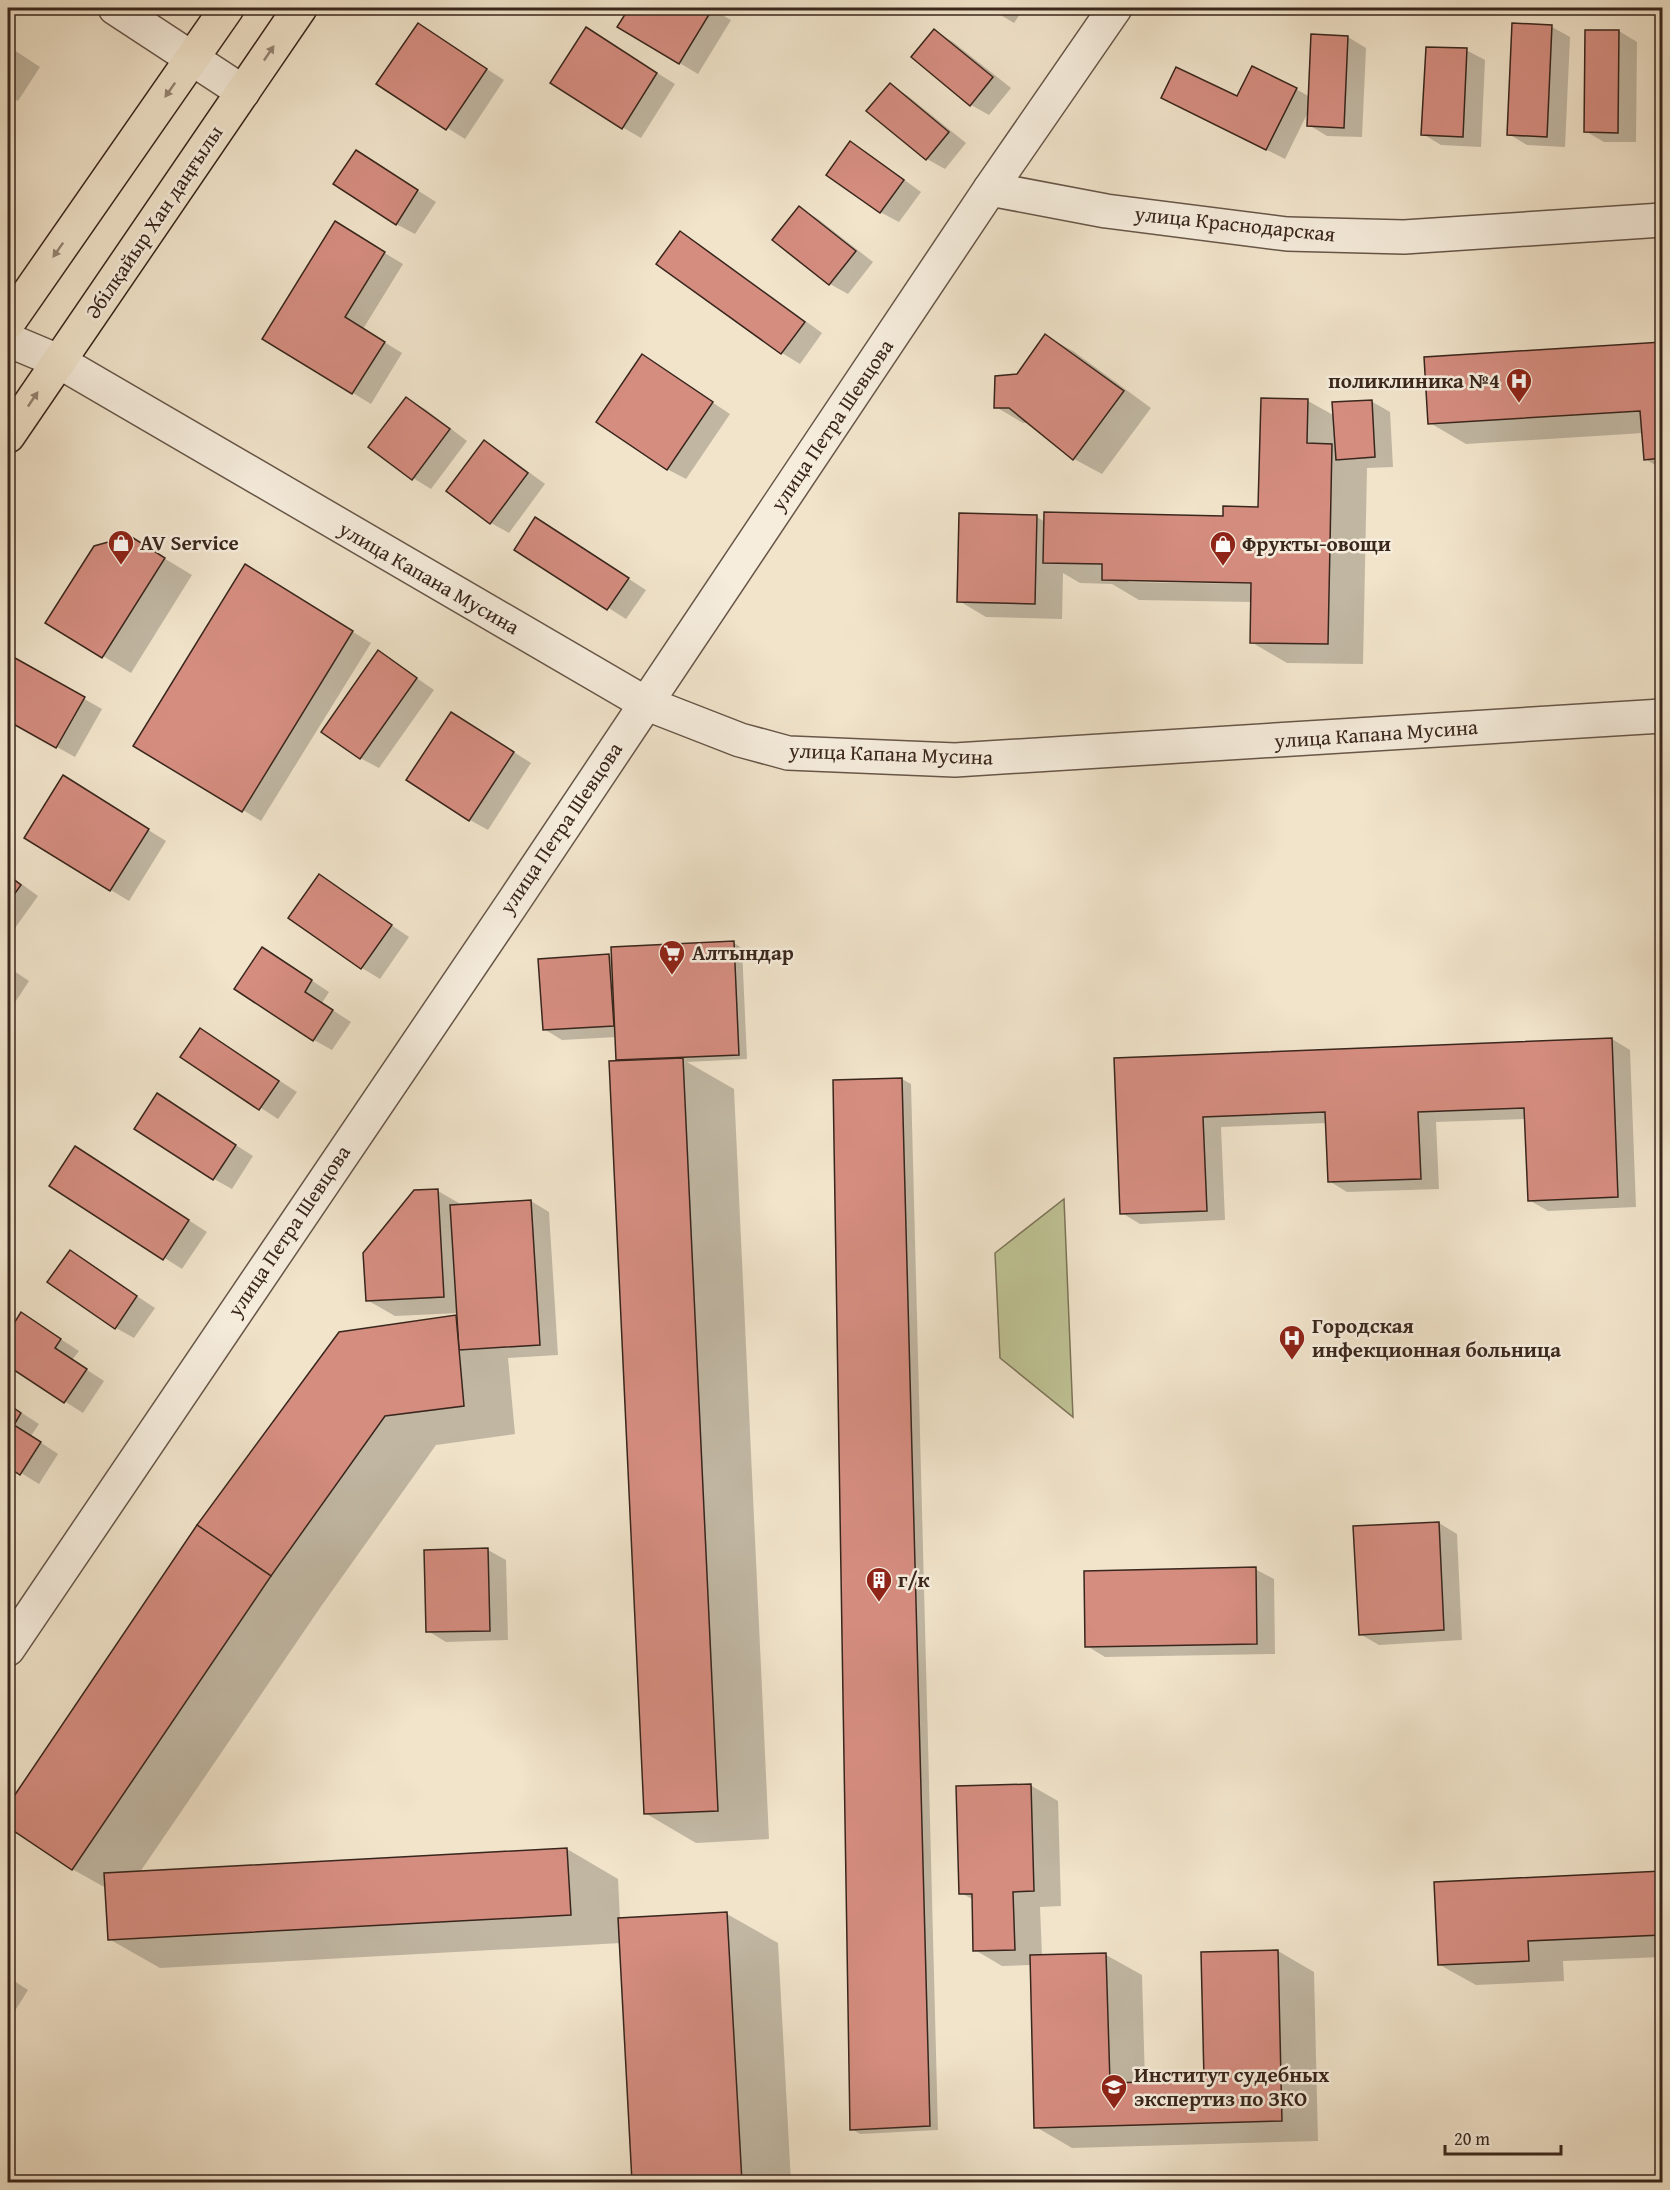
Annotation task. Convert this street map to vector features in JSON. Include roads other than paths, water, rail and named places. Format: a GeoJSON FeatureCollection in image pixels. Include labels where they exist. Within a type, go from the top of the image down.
{"type":"FeatureCollection","features":[{"type":"Feature","properties":{"kind":"main road"},"geometry":{"type":"LineString","coordinates":[[8,324],[227,8]]}},
{"type":"Feature","properties":{"kind":"main road","name":"Әбілқайыр Хан даңғылы"},"geometry":{"type":"LineString","coordinates":[[8,436],[300,8]]}},
{"type":"Feature","properties":{"kind":"street"},"geometry":{"type":"LineString","coordinates":[[115,8],[243,92]]}},
{"type":"Feature","properties":{"kind":"street","name":"улица Петра Шевцова"},"geometry":{"type":"LineString","coordinates":[[8,1649],[990,189],[1115,8]]}},
{"type":"Feature","properties":{"kind":"street","name":"улица Краснодарская"},"geometry":{"type":"LineString","coordinates":[[990,189],[1106,211],[1287,234],[1404,237],[1662,220]]}},
{"type":"Feature","properties":{"kind":"street","name":"улица Капана Мусина"},"geometry":{"type":"LineString","coordinates":[[8,340],[58,361],[645,704],[740,740],[788,753],[955,760],[1662,716]]}},
{"type":"Feature","properties":{"kind":"place","name":"поликлиника №4"},"geometry":{"type":"Point","coordinates":[1519,404]}},
{"type":"Feature","properties":{"kind":"place","name":"AV Service"},"geometry":{"type":"Point","coordinates":[121,566]}},
{"type":"Feature","properties":{"kind":"place","name":"Фрукты-овощи"},"geometry":{"type":"Point","coordinates":[1223,567]}},
{"type":"Feature","properties":{"kind":"place","name":"Алтындар"},"geometry":{"type":"Point","coordinates":[672,976]}},
{"type":"Feature","properties":{"kind":"place","name":"Городская инфекционная больница"},"geometry":{"type":"Point","coordinates":[1292,1361]}},
{"type":"Feature","properties":{"kind":"place","name":"г/к"},"geometry":{"type":"Point","coordinates":[879,1603]}},
{"type":"Feature","properties":{"kind":"place","name":"Институт судебных экспертиз по ЗКО"},"geometry":{"type":"Point","coordinates":[1114,2110]}}]}
